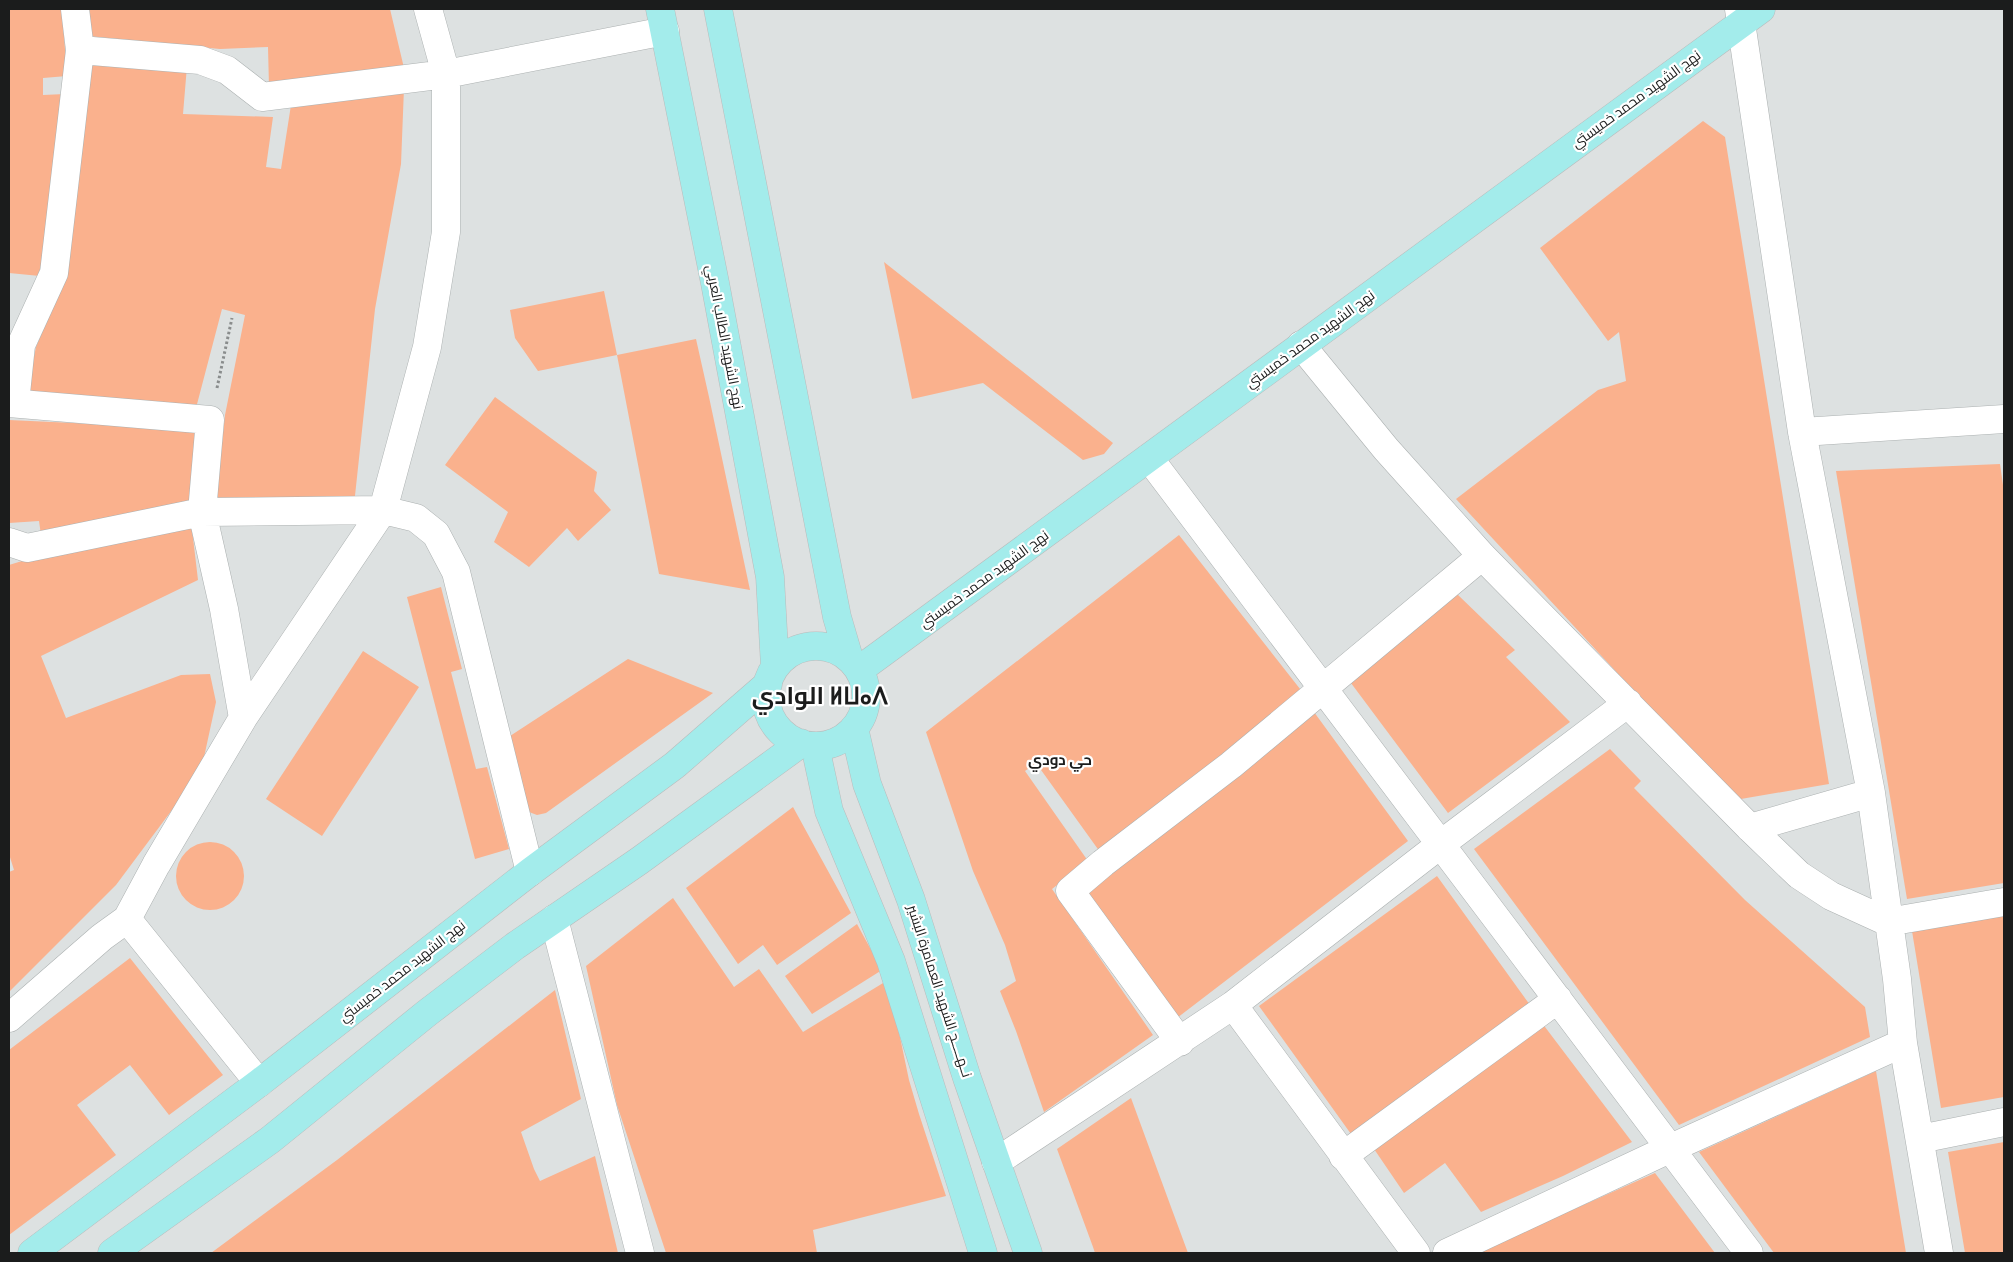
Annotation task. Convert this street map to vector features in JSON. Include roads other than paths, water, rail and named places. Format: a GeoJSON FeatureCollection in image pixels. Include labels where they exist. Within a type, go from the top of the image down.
{"type":"FeatureCollection","features":[{"type":"Feature","properties":{"kind":"main road"},"geometry":{"type":"LineString","coordinates":[[718,9],[837,617],[854,664],[865,685],[866,700],[862,715],[854,728],[842,738],[829,744],[808,744],[785,734],[772,720],[767,702],[771,676],[787,655],[802,648],[819,646],[835,649],[854,664]]}},
{"type":"Feature","properties":{"kind":"main road","name":"نهج الشهيد محمد خميستي"},"geometry":{"type":"LineString","coordinates":[[854,664],[1149,458],[1747,14]]}},
{"type":"Feature","properties":{"kind":"main road","name":"نهج الشهيد الطالب العربي"},"geometry":{"type":"LineString","coordinates":[[662,20],[715,283],[770,577],[771,676]]}},
{"type":"Feature","properties":{"kind":"main road","name":"نهج الشهيد محمد خميستي"},"geometry":{"type":"LineString","coordinates":[[32,1253],[259,1083],[530,872],[675,765],[771,676]]}},
{"type":"Feature","properties":{"kind":"main road","name":"نــهـــــج الشهيد العمامرة البشير"},"geometry":{"type":"LineString","coordinates":[[854,728],[867,784],[911,900],[996,1162],[1028,1253]]}},
{"type":"Feature","properties":{"kind":"main road"},"geometry":{"type":"LineString","coordinates":[[112,1253],[270,1140],[428,1013],[554,919],[808,744]]}},
{"type":"Feature","properties":{"kind":"main road"},"geometry":{"type":"LineString","coordinates":[[808,744],[829,810],[891,961],[984,1253]]}},
{"type":"Feature","properties":{"kind":"street"},"geometry":{"type":"LineString","coordinates":[[75,9],[80,50],[54,273],[21,345],[12,403],[210,420],[202,512],[224,609],[243,718]]}},
{"type":"Feature","properties":{"kind":"street"},"geometry":{"type":"LineString","coordinates":[[9,1018],[102,937],[127,919],[156,865],[243,718],[383,510],[427,347],[446,232],[446,74],[428,9]]}},
{"type":"Feature","properties":{"kind":"street"},"geometry":{"type":"LineString","coordinates":[[1747,14],[1802,432],[1871,793],[1897,979],[1902,1043],[1939,1253]]}},
{"type":"Feature","properties":{"kind":"street"},"geometry":{"type":"LineString","coordinates":[[80,50],[200,60],[227,70],[262,98],[446,74],[662,20]]}},
{"type":"Feature","properties":{"kind":"street"},"geometry":{"type":"LineString","coordinates":[[1300,345],[1386,449],[1482,556],[1750,828],[1799,875],[1831,896],[1888,922],[2004,902]]}},
{"type":"Feature","properties":{"kind":"street"},"geometry":{"type":"LineString","coordinates":[[1802,432],[2004,419]]}},
{"type":"Feature","properties":{"kind":"street"},"geometry":{"type":"LineString","coordinates":[[1149,458],[1324,687],[1669,1149],[1749,1253]]}},
{"type":"Feature","properties":{"kind":"street"},"geometry":{"type":"LineString","coordinates":[[9,542],[27,548],[202,512],[383,510],[416,518],[436,534],[456,572],[530,872]]}},
{"type":"Feature","properties":{"kind":"street"},"geometry":{"type":"LineString","coordinates":[[1180,1042],[1070,891],[1103,863],[1231,766],[1482,556]]}},
{"type":"Feature","properties":{"kind":"street"},"geometry":{"type":"LineString","coordinates":[[996,1162],[1180,1042],[1233,1005],[1441,844],[1628,703]]}},
{"type":"Feature","properties":{"kind":"street"},"geometry":{"type":"LineString","coordinates":[[1750,828],[1871,793]]}},
{"type":"Feature","properties":{"kind":"street"},"geometry":{"type":"LineString","coordinates":[[127,919],[259,1083]]}},
{"type":"Feature","properties":{"kind":"street"},"geometry":{"type":"LineString","coordinates":[[554,919],[640,1253]]}},
{"type":"Feature","properties":{"kind":"street"},"geometry":{"type":"LineString","coordinates":[[1343,1156],[1558,999]]}},
{"type":"Feature","properties":{"kind":"street"},"geometry":{"type":"LineString","coordinates":[[1233,1005],[1416,1253]]}},
{"type":"Feature","properties":{"kind":"street"},"geometry":{"type":"LineString","coordinates":[[1447,1253],[1902,1043]]}},
{"type":"Feature","properties":{"kind":"street"},"geometry":{"type":"LineString","coordinates":[[1920,1139],[2004,1122]]}},
{"type":"Feature","properties":{"kind":"district","name":"الوادي ⵍⵡⴰⴷ"},"geometry":{"type":"Point","coordinates":[820,696]}},
{"type":"Feature","properties":{"kind":"district","name":"حي دودي"},"geometry":{"type":"Point","coordinates":[1060,760]}}]}
